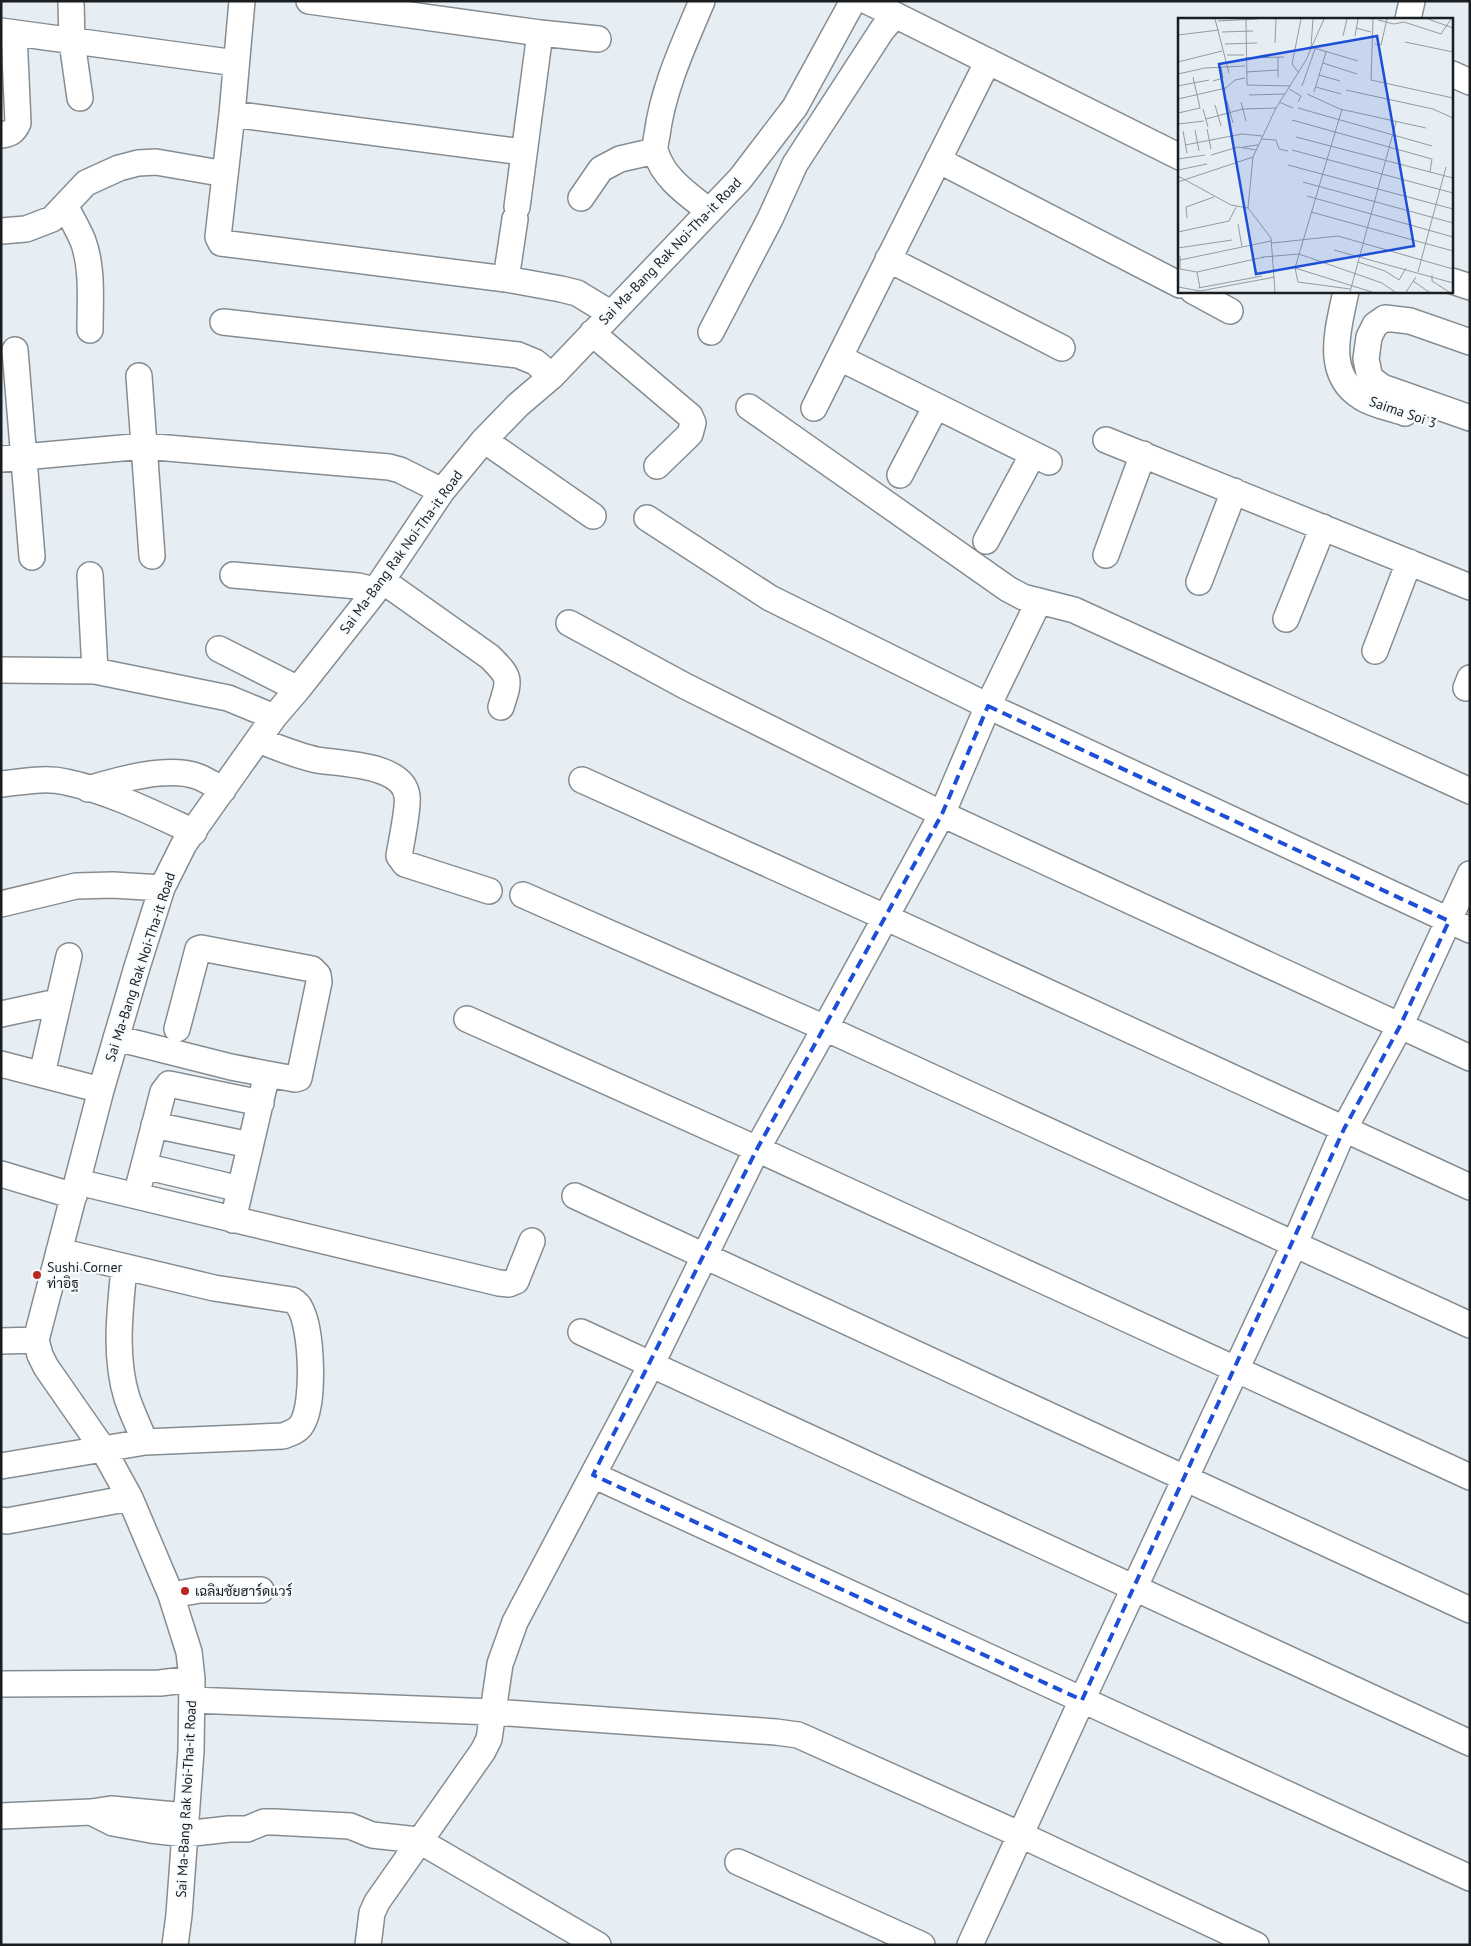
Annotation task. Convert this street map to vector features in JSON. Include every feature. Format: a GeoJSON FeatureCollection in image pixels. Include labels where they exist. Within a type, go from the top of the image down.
{"type":"FeatureCollection","features":[{"type":"Feature","properties":{"kind":"street"},"geometry":{"type":"LineString","coordinates":[[71,1],[72,42],[80,98]]}},
{"type":"Feature","properties":{"kind":"street"},"geometry":{"type":"LineString","coordinates":[[242,1],[218,237],[221,243],[506,279],[576,293],[610,313]]}},
{"type":"Feature","properties":{"kind":"street"},"geometry":{"type":"LineString","coordinates":[[309,1],[465,11],[540,33],[598,39]]}},
{"type":"Feature","properties":{"kind":"street"},"geometry":{"type":"LineString","coordinates":[[702,1],[673,71],[659,116],[655,152],[664,170],[679,188],[709,211]]}},
{"type":"Feature","properties":{"kind":"street","name":"Sai Ma-Bang Rak Noi-Tha-it Road"},"geometry":{"type":"LineString","coordinates":[[175,1945],[192,1751],[192,1690],[189,1652],[184,1630],[130,1498],[103,1449],[46,1367],[36,1340],[101,1090],[162,888],[184,844],[274,717],[298,690],[378,587],[442,491],[484,440],[518,405],[552,376],[610,313],[740,179],[795,107],[853,1]]}},
{"type":"Feature","properties":{"kind":"street"},"geometry":{"type":"LineString","coordinates":[[867,1],[1178,156]]}},
{"type":"Feature","properties":{"kind":"street"},"geometry":{"type":"LineString","coordinates":[[1408,18],[1412,1]]}},
{"type":"Feature","properties":{"kind":"street"},"geometry":{"type":"LineString","coordinates":[[711,332],[770,220],[795,164],[882,30],[895,15]]}},
{"type":"Feature","properties":{"kind":"street"},"geometry":{"type":"LineString","coordinates":[[1,135],[11,133],[18,123],[8,32],[236,63]]}},
{"type":"Feature","properties":{"kind":"street"},"geometry":{"type":"LineString","coordinates":[[506,279],[540,33]]}},
{"type":"Feature","properties":{"kind":"street"},"geometry":{"type":"LineString","coordinates":[[814,408],[988,61]]}},
{"type":"Feature","properties":{"kind":"street"},"geometry":{"type":"LineString","coordinates":[[1454,75],[1470,82]]}},
{"type":"Feature","properties":{"kind":"street"},"geometry":{"type":"LineString","coordinates":[[232,114],[523,152]]}},
{"type":"Feature","properties":{"kind":"street"},"geometry":{"type":"LineString","coordinates":[[581,198],[601,169],[620,159],[655,152]]}},
{"type":"Feature","properties":{"kind":"street"},"geometry":{"type":"LineString","coordinates":[[938,160],[1178,284]]}},
{"type":"Feature","properties":{"kind":"street"},"geometry":{"type":"LineString","coordinates":[[1,248],[26,246],[48,240],[61,233],[69,214],[97,185],[119,168],[138,163],[156,162],[214,172]]}},
{"type":"Feature","properties":{"kind":"street"},"geometry":{"type":"LineString","coordinates":[[1,231],[26,230],[69,214]]}},
{"type":"Feature","properties":{"kind":"street"},"geometry":{"type":"LineString","coordinates":[[69,214],[86,252],[89,277],[90,330]]}},
{"type":"Feature","properties":{"kind":"street"},"geometry":{"type":"LineString","coordinates":[[888,259],[1062,348]]}},
{"type":"Feature","properties":{"kind":"street"},"geometry":{"type":"LineString","coordinates":[[1454,281],[1470,287]]}},
{"type":"Feature","properties":{"kind":"street"},"geometry":{"type":"LineString","coordinates":[[1195,292],[1230,311]]}},
{"type":"Feature","properties":{"kind":"street","name":"Saima Soi 3"},"geometry":{"type":"LineString","coordinates":[[1346,292],[1336,344],[1338,368],[1345,384],[1362,398],[1470,434]]}},
{"type":"Feature","properties":{"kind":"street"},"geometry":{"type":"LineString","coordinates":[[1470,342],[1410,321],[1385,318],[1375,325],[1369,337],[1366,359],[1370,378],[1382,387],[1470,418]]}},
{"type":"Feature","properties":{"kind":"street"},"geometry":{"type":"LineString","coordinates":[[223,322],[518,355],[535,362],[552,376]]}},
{"type":"Feature","properties":{"kind":"street"},"geometry":{"type":"LineString","coordinates":[[592,333],[690,416],[693,423],[690,434],[657,466]]}},
{"type":"Feature","properties":{"kind":"street"},"geometry":{"type":"LineString","coordinates":[[15,350],[13,458],[32,557]]}},
{"type":"Feature","properties":{"kind":"street"},"geometry":{"type":"LineString","coordinates":[[840,358],[1041,458],[986,541]]}},
{"type":"Feature","properties":{"kind":"street"},"geometry":{"type":"LineString","coordinates":[[1368,368],[1384,378],[1470,406]]}},
{"type":"Feature","properties":{"kind":"street"},"geometry":{"type":"LineString","coordinates":[[139,376],[152,556]]}},
{"type":"Feature","properties":{"kind":"street"},"geometry":{"type":"LineString","coordinates":[[900,475],[936,406]]}},
{"type":"Feature","properties":{"kind":"street"},"geometry":{"type":"LineString","coordinates":[[748,407],[1008,589],[1023,597],[1074,610],[1470,791]]}},
{"type":"Feature","properties":{"kind":"street"},"geometry":{"type":"LineString","coordinates":[[484,440],[593,516]]}},
{"type":"Feature","properties":{"kind":"street"},"geometry":{"type":"LineString","coordinates":[[1106,440],[1470,587]]}},
{"type":"Feature","properties":{"kind":"street"},"geometry":{"type":"LineString","coordinates":[[13,458],[144,446],[390,466],[442,491]]}},
{"type":"Feature","properties":{"kind":"street"},"geometry":{"type":"LineString","coordinates":[[1106,555],[1143,454]]}},
{"type":"Feature","properties":{"kind":"street"},"geometry":{"type":"LineString","coordinates":[[1199,582],[1234,491]]}},
{"type":"Feature","properties":{"kind":"street"},"geometry":{"type":"LineString","coordinates":[[647,518],[770,598],[988,706],[1459,925]]}},
{"type":"Feature","properties":{"kind":"street"},"geometry":{"type":"LineString","coordinates":[[1286,619],[1322,526]]}},
{"type":"Feature","properties":{"kind":"street"},"geometry":{"type":"LineString","coordinates":[[1375,651],[1409,562]]}},
{"type":"Feature","properties":{"kind":"street"},"geometry":{"type":"LineString","coordinates":[[90,575],[94,671]]}},
{"type":"Feature","properties":{"kind":"street"},"geometry":{"type":"LineString","coordinates":[[233,575],[366,588],[378,587],[490,657],[505,672],[508,684],[500,707]]}},
{"type":"Feature","properties":{"kind":"street"},"geometry":{"type":"LineString","coordinates":[[368,1945],[372,1913],[376,1902],[418,1840],[483,1751],[489,1739],[500,1664],[508,1638],[650,1365],[757,1149],[942,814],[988,706],[1039,601]]}},
{"type":"Feature","properties":{"kind":"street"},"geometry":{"type":"LineString","coordinates":[[570,623],[685,686],[942,814],[1470,1058]]}},
{"type":"Feature","properties":{"kind":"street"},"geometry":{"type":"LineString","coordinates":[[219,649],[298,690]]}},
{"type":"Feature","properties":{"kind":"street"},"geometry":{"type":"LineString","coordinates":[[1,670],[94,671],[228,698],[274,717]]}},
{"type":"Feature","properties":{"kind":"street"},"geometry":{"type":"LineString","coordinates":[[258,740],[316,760],[375,768],[396,778],[404,785],[408,796],[399,856],[405,864],[489,891]]}},
{"type":"Feature","properties":{"kind":"street"},"geometry":{"type":"LineString","coordinates":[[88,788],[130,777],[171,773],[197,776],[223,790]]}},
{"type":"Feature","properties":{"kind":"street"},"geometry":{"type":"LineString","coordinates":[[1,784],[43,780],[65,782],[88,788],[142,808],[194,832]]}},
{"type":"Feature","properties":{"kind":"street"},"geometry":{"type":"LineString","coordinates":[[582,780],[1470,1187]]}},
{"type":"Feature","properties":{"kind":"street"},"geometry":{"type":"LineString","coordinates":[[970,1945],[1295,1243],[1344,1129],[1400,1026],[1459,925],[1470,874]]}},
{"type":"Feature","properties":{"kind":"street"},"geometry":{"type":"LineString","coordinates":[[1,904],[76,886],[113,884],[162,888]]}},
{"type":"Feature","properties":{"kind":"street"},"geometry":{"type":"LineString","coordinates":[[523,895],[825,1028],[1470,1324]]}},
{"type":"Feature","properties":{"kind":"street"},"geometry":{"type":"LineString","coordinates":[[116,1038],[231,1067],[295,1079],[299,1078],[319,982],[318,975],[312,969],[201,948],[198,949],[177,1029]]}},
{"type":"Feature","properties":{"kind":"street"},"geometry":{"type":"LineString","coordinates":[[42,1074],[69,956]]}},
{"type":"Feature","properties":{"kind":"street"},"geometry":{"type":"LineString","coordinates":[[1,1014],[57,1002]]}},
{"type":"Feature","properties":{"kind":"street"},"geometry":{"type":"LineString","coordinates":[[467,1019],[757,1149],[1470,1477]]}},
{"type":"Feature","properties":{"kind":"street"},"geometry":{"type":"LineString","coordinates":[[1,1064],[101,1090]]}},
{"type":"Feature","properties":{"kind":"street"},"geometry":{"type":"LineString","coordinates":[[233,1220],[267,1074]]}},
{"type":"Feature","properties":{"kind":"street"},"geometry":{"type":"LineString","coordinates":[[136,1196],[163,1092],[169,1084],[261,1103]]}},
{"type":"Feature","properties":{"kind":"street"},"geometry":{"type":"LineString","coordinates":[[154,1125],[250,1145]]}},
{"type":"Feature","properties":{"kind":"street"},"geometry":{"type":"LineString","coordinates":[[144,1166],[240,1189]]}},
{"type":"Feature","properties":{"kind":"street"},"geometry":{"type":"LineString","coordinates":[[1,1174],[76,1189],[136,1196],[499,1283],[509,1284],[516,1281],[532,1241]]}},
{"type":"Feature","properties":{"kind":"street"},"geometry":{"type":"LineString","coordinates":[[575,1196],[1185,1480],[1470,1610]]}},
{"type":"Feature","properties":{"kind":"street"},"geometry":{"type":"LineString","coordinates":[[1,1466],[145,1442],[283,1436],[294,1432],[306,1417],[310,1400],[310,1362],[306,1326],[300,1307],[292,1300],[214,1288],[59,1251]]}},
{"type":"Feature","properties":{"kind":"street"},"geometry":{"type":"LineString","coordinates":[[124,1268],[119,1328],[120,1358],[127,1397],[145,1442]]}},
{"type":"Feature","properties":{"kind":"street"},"geometry":{"type":"LineString","coordinates":[[581,1332],[1470,1743]]}},
{"type":"Feature","properties":{"kind":"street"},"geometry":{"type":"LineString","coordinates":[[1,1341],[36,1340]]}},
{"type":"Feature","properties":{"kind":"street"},"geometry":{"type":"LineString","coordinates":[[593,1474],[1470,1878]]}},
{"type":"Feature","properties":{"kind":"street"},"geometry":{"type":"LineString","coordinates":[[1,1520],[6,1521],[130,1498]]}},
{"type":"Feature","properties":{"kind":"street"},"geometry":{"type":"LineString","coordinates":[[171,1595],[200,1590],[261,1590]]}},
{"type":"Feature","properties":{"kind":"street"},"geometry":{"type":"LineString","coordinates":[[1,1684],[160,1683],[192,1690],[798,1735],[1022,1835],[1256,1945]]}},
{"type":"Feature","properties":{"kind":"street"},"geometry":{"type":"LineString","coordinates":[[1,1816],[92,1812],[121,1825],[186,1825],[248,1829],[272,1839],[349,1843],[372,1835],[418,1840],[598,1945]]}},
{"type":"Feature","properties":{"kind":"street"},"geometry":{"type":"LineString","coordinates":[[738,1862],[922,1945]]}},
{"type":"Feature","properties":{"kind":"highlighted area"},"geometry":{"type":"Polygon","coordinates":[[[988,706],[1449,921],[1400,1026],[1344,1129],[1082,1700],[593,1475],[757,1149],[942,814],[988,706]]]}},
{"type":"Feature","properties":{"kind":"place","name":"Sushi Corner ท่าอิฐ"},"geometry":{"type":"Point","coordinates":[37,1275]}},
{"type":"Feature","properties":{"kind":"place","name":"เฉลิมชัยฮาร์ดแวร์"},"geometry":{"type":"Point","coordinates":[185,1591]}}]}
